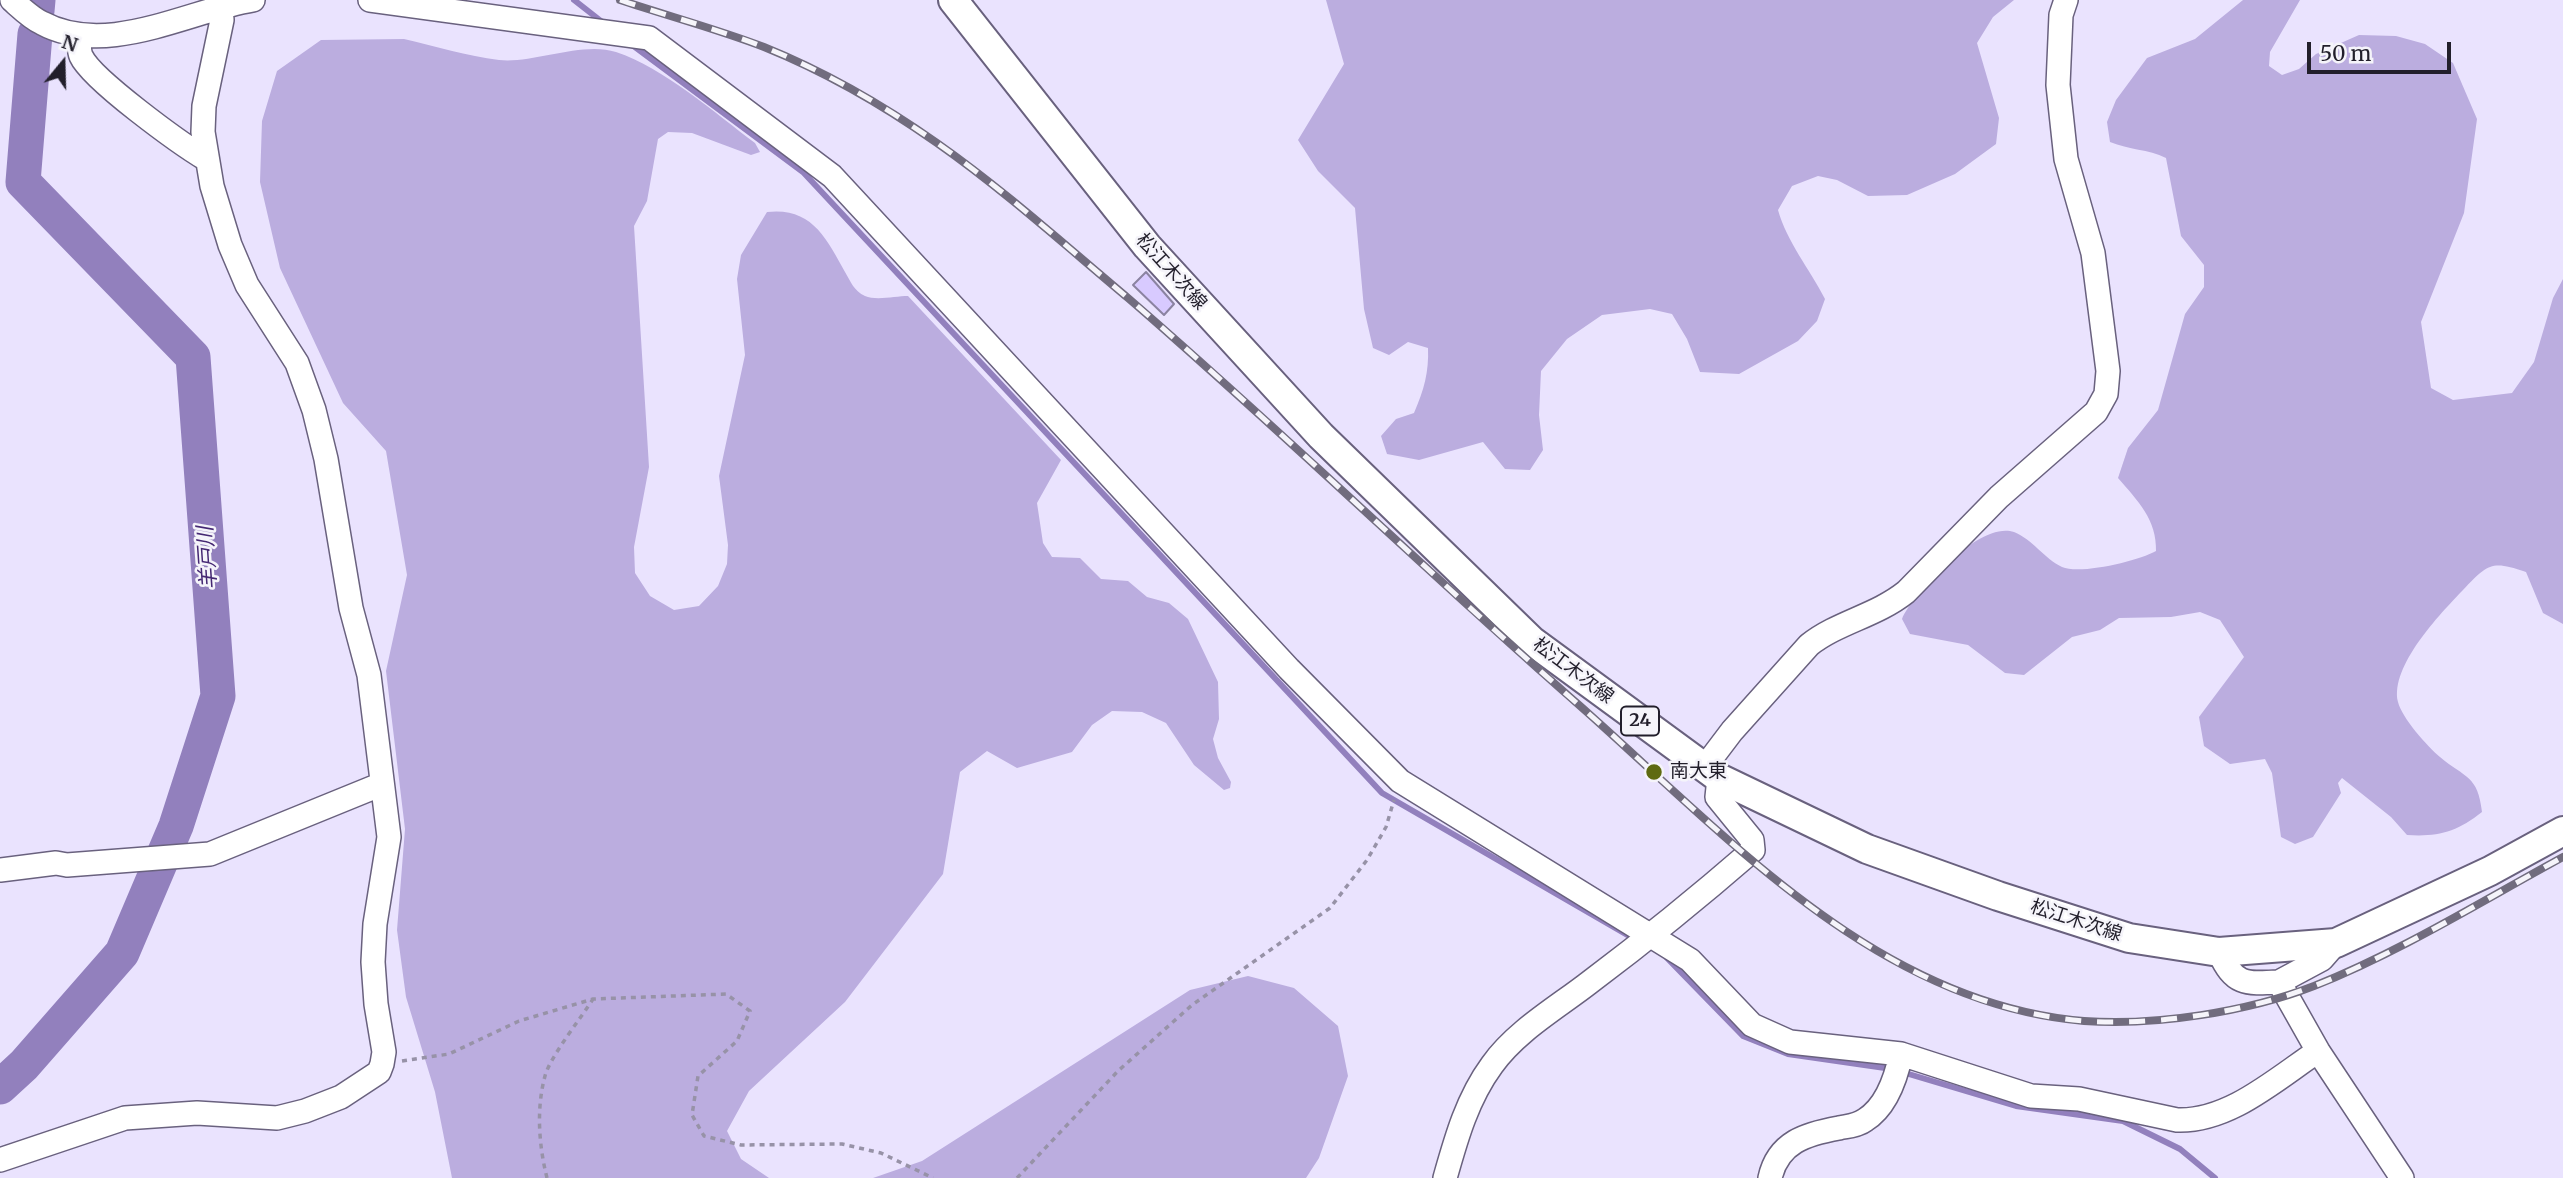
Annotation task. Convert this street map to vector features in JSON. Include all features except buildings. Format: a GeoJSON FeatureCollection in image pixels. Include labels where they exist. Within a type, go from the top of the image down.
{"type":"FeatureCollection","features":[{"type":"Feature","properties":{"kind":"main road","name":"松江木次線"},"geometry":{"type":"LineString","coordinates":[[953,0],[1147,246],[1321,436],[1532,641],[1711,773],[1867,849],[1998,897],[2129,938],[2219,952],[2336,943],[2490,872],[2563,831]]}},
{"type":"Feature","properties":{"kind":"street"},"geometry":{"type":"LineString","coordinates":[[12,0],[42,23],[80,35],[109,35],[132,31],[253,0]]}},
{"type":"Feature","properties":{"kind":"street"},"geometry":{"type":"LineString","coordinates":[[370,0],[649,38],[796,147],[832,176],[1289,669],[1400,781],[1644,941],[1690,960],[1752,1025],[1790,1042],[2031,1096],[2079,1099],[2193,1121],[2246,1098],[2318,1051]]}},
{"type":"Feature","properties":{"kind":"street"},"geometry":{"type":"LineString","coordinates":[[1445,1178],[1459,1130],[1474,1093],[1493,1063],[1531,1027],[1644,941],[1755,847],[1746,830],[1717,797],[1711,773],[1732,730],[1810,645],[1823,635],[1891,604],[1906,592],[1999,497],[2102,404],[2108,372],[2093,253],[2066,159],[2058,85],[2062,15],[2066,0]]}},
{"type":"Feature","properties":{"kind":"street"},"geometry":{"type":"LineString","coordinates":[[0,1160],[125,1118],[185,1113],[277,1118],[305,1111],[350,1091],[379,1072],[382,1064],[384,1052],[376,1004],[373,962],[375,924],[389,838],[369,675],[351,608],[326,459],[314,410],[297,363],[247,285],[230,246],[206,159],[204,106],[222,20],[221,7]]}},
{"type":"Feature","properties":{"kind":"street"},"geometry":{"type":"LineString","coordinates":[[80,35],[79,50],[87,65],[163,131],[206,159]]}},
{"type":"Feature","properties":{"kind":"street"},"geometry":{"type":"LineString","coordinates":[[0,870],[57,863],[67,865],[210,854],[382,784]]}},
{"type":"Feature","properties":{"kind":"street"},"geometry":{"type":"LineString","coordinates":[[2219,952],[2227,971],[2246,984],[2279,982],[2322,959],[2336,943]]}},
{"type":"Feature","properties":{"kind":"street"},"geometry":{"type":"LineString","coordinates":[[2279,982],[2318,1051],[2402,1178]]}},
{"type":"Feature","properties":{"kind":"street"},"geometry":{"type":"LineString","coordinates":[[1770,1178],[1776,1158],[1790,1143],[1809,1135],[1865,1121],[1884,1100],[1898,1065]]}},
{"type":"Feature","properties":{"kind":"path"},"geometry":{"type":"LineString","coordinates":[[1017,1178],[1118,1071],[1192,1005],[1330,908],[1367,860],[1386,827],[1400,781]]}},
{"type":"Feature","properties":{"kind":"path"},"geometry":{"type":"LineString","coordinates":[[382,1064],[449,1054],[519,1021],[593,999],[726,994],[750,1011],[737,1041],[698,1076],[692,1115],[704,1136],[741,1145],[842,1143],[881,1153],[933,1178]]}},
{"type":"Feature","properties":{"kind":"path"},"geometry":{"type":"LineString","coordinates":[[547,1178],[541,1152],[539,1123],[545,1075],[593,999]]}},
{"type":"Feature","properties":{"kind":"shaded area"},"geometry":{"type":"Polygon","coordinates":[[[1326,0],[2014,0],[1993,17],[1977,43],[1999,118],[1996,144],[1955,174],[1907,195],[1868,196],[1837,180],[1818,176],[1792,186],[1778,210],[1793,244],[1825,299],[1817,321],[1798,341],[1739,374],[1700,372],[1687,339],[1672,314],[1650,309],[1602,315],[1567,339],[1541,371],[1539,415],[1543,450],[1530,470],[1505,469],[1483,442],[1419,460],[1387,454],[1381,436],[1396,419],[1414,413],[1425,381],[1428,348],[1408,342],[1389,355],[1373,348],[1364,309],[1355,208],[1318,171],[1298,140],[1344,64],[1326,0]]]}},
{"type":"Feature","properties":{"kind":"shaded area"},"geometry":{"type":"Polygon","coordinates":[[[2243,0],[2300,0],[2270,52],[2269,66],[2282,75],[2299,69],[2316,54],[2359,35],[2396,36],[2425,44],[2453,63],[2477,119],[2464,213],[2421,322],[2431,388],[2453,400],[2512,393],[2534,362],[2553,298],[2563,279],[2563,624],[2543,613],[2526,572],[2505,566],[2491,567],[2471,581],[2430,626],[2409,657],[2398,688],[2398,702],[2404,716],[2440,757],[2469,778],[2477,791],[2482,812],[2447,832],[2407,835],[2391,817],[2342,778],[2338,783],[2341,793],[2313,837],[2295,844],[2281,837],[2272,773],[2265,759],[2230,764],[2204,746],[2199,717],[2244,657],[2220,620],[2200,612],[2171,617],[2119,618],[2100,630],[2072,637],[2024,675],[2005,673],[1968,645],[1910,634],[1902,619],[1920,592],[1950,561],[1967,547],[2000,531],[2021,535],[2056,563],[2070,569],[2109,566],[2156,551],[2150,520],[2118,478],[2128,448],[2158,410],[2185,314],[2204,287],[2204,265],[2181,236],[2166,158],[2110,142],[2107,122],[2116,100],[2147,58],[2195,39],[2243,0]]]}},
{"type":"Feature","properties":{"kind":"shaded area"},"geometry":{"type":"Polygon","coordinates":[[[404,39],[499,60],[526,59],[588,49],[616,52],[671,80],[755,143],[760,152],[751,155],[692,133],[668,132],[658,139],[647,201],[634,226],[649,467],[634,547],[635,573],[650,596],[674,610],[699,606],[718,586],[727,564],[728,545],[719,476],[745,355],[737,279],[741,255],[767,212],[782,212],[795,214],[806,220],[824,236],[853,286],[861,294],[875,298],[908,296],[1061,460],[1037,503],[1043,543],[1052,557],[1080,558],[1101,579],[1128,581],[1147,597],[1169,603],[1188,619],[1218,682],[1219,719],[1213,739],[1218,758],[1231,782],[1230,788],[1224,790],[1194,765],[1166,723],[1142,712],[1112,711],[1092,725],[1072,752],[1017,768],[987,751],[960,772],[943,874],[845,1002],[749,1091],[727,1131],[741,1159],[769,1178],[452,1178],[435,1092],[406,997],[397,930],[405,829],[386,671],[407,575],[386,451],[343,403],[280,268],[260,182],[262,121],[277,71],[321,40],[404,39]]]}},
{"type":"Feature","properties":{"kind":"shaded area"},"geometry":{"type":"Polygon","coordinates":[[[1248,976],[1294,988],[1338,1026],[1348,1076],[1319,1158],[1306,1178],[873,1178],[922,1161],[1190,990],[1248,976]]]}},
{"type":"Feature","properties":{"kind":"waterway","name":"羊戸川"},"geometry":{"type":"LineString","coordinates":[[37,11],[38,0]]}},
{"type":"Feature","properties":{"kind":"waterway"},"geometry":{"type":"LineString","coordinates":[[574,0],[606,25]]}},
{"type":"Feature","properties":{"kind":"waterway","name":"羊戸川"},"geometry":{"type":"LineString","coordinates":[[0,1087],[24,1065],[122,953],[176,826],[218,696],[193,357],[23,182],[35,34]]}},
{"type":"Feature","properties":{"kind":"waterway"},"geometry":{"type":"LineString","coordinates":[[631,44],[803,172],[1382,793],[1636,940]]}},
{"type":"Feature","properties":{"kind":"waterway"},"geometry":{"type":"LineString","coordinates":[[1667,958],[1743,1036],[1788,1054],[1892,1069]]}},
{"type":"Feature","properties":{"kind":"waterway"},"geometry":{"type":"LineString","coordinates":[[1902,1072],[2016,1106],[2123,1121],[2180,1149],[2215,1178]]}},
{"type":"Feature","properties":{"kind":"railway"},"geometry":{"type":"LineString","coordinates":[[620,0],[746,40],[810,67],[875,103],[962,161],[1185,348],[1749,858],[1809,905],[1872,948],[1938,983],[2009,1008],[2084,1021],[2171,1019],[2231,1010],[2314,986],[2378,958],[2563,857]]}},
{"type":"Feature","properties":{"kind":"place","name":"南大東"},"geometry":{"type":"Point","coordinates":[1654,772]}}]}
